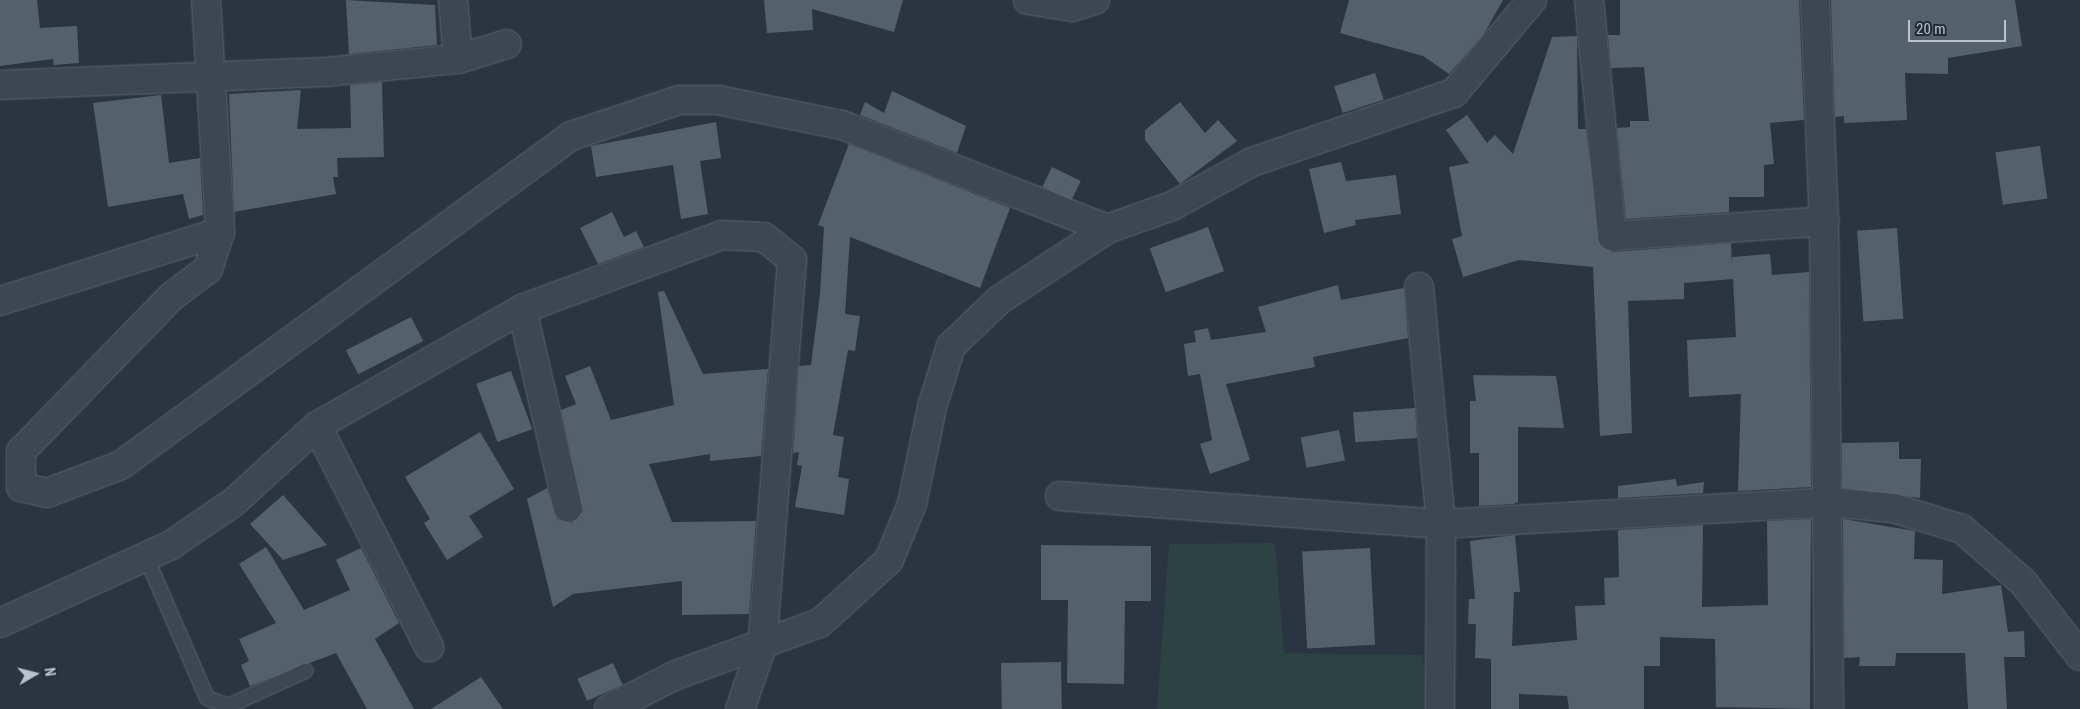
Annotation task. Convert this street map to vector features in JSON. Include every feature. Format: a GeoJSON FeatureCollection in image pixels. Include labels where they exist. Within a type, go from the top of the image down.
{"type":"FeatureCollection","features":[{"type":"Feature","properties":{"kind":"street"},"geometry":{"type":"LineString","coordinates":[[206,0],[220,232],[208,269],[172,297],[21,451],[11,491],[47,493],[121,465],[571,136],[679,100],[718,100],[842,124],[1107,230]]}},
{"type":"Feature","properties":{"kind":"street"},"geometry":{"type":"LineString","coordinates":[[454,0],[458,59]]}},
{"type":"Feature","properties":{"kind":"street"},"geometry":{"type":"LineString","coordinates":[[1028,0],[1072,7],[1094,0]]}},
{"type":"Feature","properties":{"kind":"street"},"geometry":{"type":"LineString","coordinates":[[609,709],[676,675],[762,646],[820,623],[889,560],[912,504],[932,407],[951,346],[999,300],[1107,230],[1172,206],[1252,162],[1454,93],[1532,0]]}},
{"type":"Feature","properties":{"kind":"street"},"geometry":{"type":"LineString","coordinates":[[1589,0],[1612,236],[1824,220]]}},
{"type":"Feature","properties":{"kind":"street"},"geometry":{"type":"LineString","coordinates":[[1815,0],[1824,220],[1829,502],[1828,709]]}},
{"type":"Feature","properties":{"kind":"street"},"geometry":{"type":"LineString","coordinates":[[0,85],[212,80],[458,59],[507,44]]}},
{"type":"Feature","properties":{"kind":"street"},"geometry":{"type":"LineString","coordinates":[[0,301],[220,232]]}},
{"type":"Feature","properties":{"kind":"street"},"geometry":{"type":"LineString","coordinates":[[0,623],[171,545],[234,502],[317,426],[522,310],[722,235],[764,238],[792,260],[762,646],[740,709]]}},
{"type":"Feature","properties":{"kind":"street"},"geometry":{"type":"LineString","coordinates":[[1419,287],[1441,524],[1440,709]]}},
{"type":"Feature","properties":{"kind":"street"},"geometry":{"type":"LineString","coordinates":[[522,310],[568,508]]}},
{"type":"Feature","properties":{"kind":"street"},"geometry":{"type":"LineString","coordinates":[[317,426],[429,647]]}},
{"type":"Feature","properties":{"kind":"street"},"geometry":{"type":"LineString","coordinates":[[1060,496],[1441,524],[1829,502],[1893,508],[1962,529],[2023,582],[2080,656]]}},
{"type":"Feature","properties":{"kind":"lane"},"geometry":{"type":"LineString","coordinates":[[146,557],[207,698],[228,706],[305,670]]}},
{"type":"Feature","properties":{"kind":"green space"},"geometry":{"type":"Polygon","coordinates":[[[1275,543],[1284,653],[1422,655],[1433,709],[1157,709],[1169,544],[1275,543]]]}},
{"type":"Feature","properties":{"kind":"building"},"geometry":{"type":"Polygon","coordinates":[[[0,0],[37,0],[40,28],[77,26],[79,63],[54,65],[53,59],[0,66],[0,0]]]}},
{"type":"Feature","properties":{"kind":"building"},"geometry":{"type":"Polygon","coordinates":[[[346,0],[435,5],[437,45],[349,54],[346,0]]]}},
{"type":"Feature","properties":{"kind":"building"},"geometry":{"type":"Polygon","coordinates":[[[764,0],[903,0],[894,32],[812,9],[813,30],[767,33],[764,0]]]}},
{"type":"Feature","properties":{"kind":"building"},"geometry":{"type":"Polygon","coordinates":[[[1349,0],[1503,0],[1484,34],[1449,74],[1423,56],[1340,33],[1349,0]]]}},
{"type":"Feature","properties":{"kind":"building"},"geometry":{"type":"Polygon","coordinates":[[[1620,0],[1799,0],[1804,120],[1770,123],[1774,164],[1764,165],[1764,197],[1729,197],[1729,212],[1626,219],[1617,128],[1630,127],[1630,121],[1649,121],[1644,67],[1611,68],[1608,35],[1620,35],[1620,0]]]}},
{"type":"Feature","properties":{"kind":"building"},"geometry":{"type":"Polygon","coordinates":[[[1831,0],[2015,0],[2022,46],[1948,58],[1948,74],[1905,73],[1907,120],[1844,123],[1844,116],[1835,117],[1831,0]]]}},
{"type":"Feature","properties":{"kind":"building"},"geometry":{"type":"Polygon","coordinates":[[[1577,36],[1578,129],[1586,129],[1600,245],[1613,252],[1731,243],[1732,265],[1732,257],[1770,254],[1772,275],[1809,272],[1811,487],[1738,491],[1741,394],[1689,397],[1687,340],[1736,337],[1733,279],[1684,283],[1684,299],[1628,301],[1632,433],[1600,436],[1593,267],[1519,260],[1463,277],[1452,239],[1462,236],[1449,167],[1469,163],[1446,130],[1467,115],[1487,143],[1495,135],[1513,154],[1552,37],[1577,36]]]}},
{"type":"Feature","properties":{"kind":"building"},"geometry":{"type":"Polygon","coordinates":[[[1375,73],[1384,100],[1343,113],[1334,86],[1375,73]]]}},
{"type":"Feature","properties":{"kind":"building"},"geometry":{"type":"Polygon","coordinates":[[[382,82],[384,157],[337,158],[338,177],[333,177],[336,194],[234,212],[229,94],[301,90],[297,129],[351,128],[350,85],[382,82]]]}},
{"type":"Feature","properties":{"kind":"building"},"geometry":{"type":"Polygon","coordinates":[[[892,91],[966,126],[957,153],[860,115],[865,102],[884,113],[892,91]]]}},
{"type":"Feature","properties":{"kind":"building"},"geometry":{"type":"Polygon","coordinates":[[[161,95],[169,163],[200,158],[203,215],[189,219],[183,194],[108,207],[93,103],[161,95]]]}},
{"type":"Feature","properties":{"kind":"building"},"geometry":{"type":"Polygon","coordinates":[[[1180,102],[1205,133],[1218,120],[1237,141],[1180,184],[1145,140],[1145,130],[1180,102]]]}},
{"type":"Feature","properties":{"kind":"building"},"geometry":{"type":"Polygon","coordinates":[[[716,122],[721,158],[700,161],[708,214],[681,219],[673,165],[596,177],[591,146],[716,122]]]}},
{"type":"Feature","properties":{"kind":"building"},"geometry":{"type":"Polygon","coordinates":[[[849,144],[1010,208],[980,288],[850,237],[845,314],[860,316],[855,351],[848,350],[833,435],[844,437],[838,477],[849,479],[844,515],[795,507],[802,466],[797,465],[799,452],[793,453],[799,366],[811,365],[820,294],[824,227],[818,225],[849,144]]]}},
{"type":"Feature","properties":{"kind":"building"},"geometry":{"type":"Polygon","coordinates":[[[2040,146],[2047,198],[2003,205],[1995,152],[2040,146]]]}},
{"type":"Feature","properties":{"kind":"building"},"geometry":{"type":"Polygon","coordinates":[[[1341,162],[1346,181],[1396,175],[1401,214],[1355,220],[1356,225],[1324,233],[1309,169],[1341,162]]]}},
{"type":"Feature","properties":{"kind":"building"},"geometry":{"type":"Polygon","coordinates":[[[1052,167],[1081,181],[1071,201],[1042,187],[1052,167]]]}},
{"type":"Feature","properties":{"kind":"building"},"geometry":{"type":"Polygon","coordinates":[[[612,212],[624,237],[636,231],[644,247],[598,264],[580,228],[612,212]]]}},
{"type":"Feature","properties":{"kind":"building"},"geometry":{"type":"Polygon","coordinates":[[[1208,227],[1224,271],[1166,292],[1150,248],[1208,227]]]}},
{"type":"Feature","properties":{"kind":"building"},"geometry":{"type":"Polygon","coordinates":[[[1897,228],[1903,319],[1863,322],[1857,231],[1897,228]]]}},
{"type":"Feature","properties":{"kind":"building"},"geometry":{"type":"Polygon","coordinates":[[[1338,285],[1341,300],[1404,288],[1408,338],[1313,357],[1315,367],[1226,384],[1250,460],[1210,474],[1200,444],[1212,440],[1200,374],[1188,376],[1184,344],[1196,342],[1194,331],[1208,328],[1211,340],[1266,332],[1258,307],[1338,285]]]}},
{"type":"Feature","properties":{"kind":"building"},"geometry":{"type":"Polygon","coordinates":[[[664,291],[703,374],[768,369],[761,456],[710,461],[710,454],[649,464],[672,522],[756,521],[749,614],[682,615],[682,581],[573,594],[553,607],[527,499],[547,488],[557,519],[572,523],[583,512],[561,410],[576,404],[565,376],[590,366],[611,420],[674,405],[658,292],[664,291]]]}},
{"type":"Feature","properties":{"kind":"building"},"geometry":{"type":"Polygon","coordinates":[[[411,317],[423,341],[358,374],[346,350],[411,317]]]}},
{"type":"Feature","properties":{"kind":"building"},"geometry":{"type":"Polygon","coordinates":[[[511,371],[532,429],[497,442],[476,384],[511,371]]]}},
{"type":"Feature","properties":{"kind":"building"},"geometry":{"type":"Polygon","coordinates":[[[1473,375],[1556,376],[1564,428],[1518,427],[1518,502],[1513,504],[1479,506],[1479,453],[1470,453],[1470,401],[1476,401],[1473,375]]]}},
{"type":"Feature","properties":{"kind":"building"},"geometry":{"type":"Polygon","coordinates":[[[1415,408],[1417,438],[1355,442],[1353,412],[1415,408]]]}},
{"type":"Feature","properties":{"kind":"building"},"geometry":{"type":"Polygon","coordinates":[[[1339,430],[1345,460],[1307,468],[1301,437],[1339,430]]]}},
{"type":"Feature","properties":{"kind":"building"},"geometry":{"type":"Polygon","coordinates":[[[480,432],[514,489],[469,516],[483,537],[447,560],[424,523],[430,519],[405,477],[480,432]]]}},
{"type":"Feature","properties":{"kind":"building"},"geometry":{"type":"Polygon","coordinates":[[[1899,442],[1899,459],[1921,459],[1920,498],[1842,488],[1842,443],[1899,442]]]}},
{"type":"Feature","properties":{"kind":"building"},"geometry":{"type":"Polygon","coordinates":[[[1676,479],[1677,486],[1704,482],[1703,493],[1618,498],[1618,486],[1676,479]]]}},
{"type":"Feature","properties":{"kind":"building"},"geometry":{"type":"Polygon","coordinates":[[[283,495],[327,545],[283,560],[250,524],[283,495]]]}},
{"type":"Feature","properties":{"kind":"building"},"geometry":{"type":"Polygon","coordinates":[[[1811,519],[1810,709],[1716,707],[1715,639],[1660,637],[1660,666],[1644,666],[1644,709],[1569,709],[1567,696],[1519,694],[1519,709],[1491,709],[1491,659],[1475,658],[1476,624],[1468,624],[1469,599],[1475,599],[1470,541],[1515,535],[1520,592],[1514,592],[1512,646],[1577,640],[1575,606],[1605,605],[1604,578],[1619,577],[1618,530],[1703,525],[1702,607],[1768,605],[1767,521],[1811,519]]]}},
{"type":"Feature","properties":{"kind":"building"},"geometry":{"type":"Polygon","coordinates":[[[1843,519],[1915,531],[1914,559],[1943,560],[1942,594],[2001,585],[2008,632],[2024,631],[2025,657],[2004,657],[2007,709],[1968,709],[1965,653],[1896,653],[1895,666],[1859,666],[1860,657],[1844,658],[1843,519]]]}},
{"type":"Feature","properties":{"kind":"building"},"geometry":{"type":"Polygon","coordinates":[[[1041,545],[1151,546],[1151,601],[1125,601],[1124,684],[1067,683],[1068,600],[1041,600],[1041,545]]]}},
{"type":"Feature","properties":{"kind":"building"},"geometry":{"type":"Polygon","coordinates":[[[266,547],[304,610],[350,590],[336,560],[361,548],[399,623],[375,639],[414,709],[367,709],[336,653],[250,686],[241,665],[249,661],[239,639],[276,623],[239,564],[266,547]]]}},
{"type":"Feature","properties":{"kind":"building"},"geometry":{"type":"Polygon","coordinates":[[[1370,548],[1375,645],[1307,648],[1302,552],[1370,548]]]}},
{"type":"Feature","properties":{"kind":"building"},"geometry":{"type":"Polygon","coordinates":[[[1061,662],[1062,709],[1002,709],[1001,663],[1061,662]]]}},
{"type":"Feature","properties":{"kind":"building"},"geometry":{"type":"Polygon","coordinates":[[[613,663],[623,685],[587,701],[577,679],[613,663]]]}},
{"type":"Feature","properties":{"kind":"building"},"geometry":{"type":"Polygon","coordinates":[[[481,677],[503,709],[431,709],[481,677]]]}}]}
